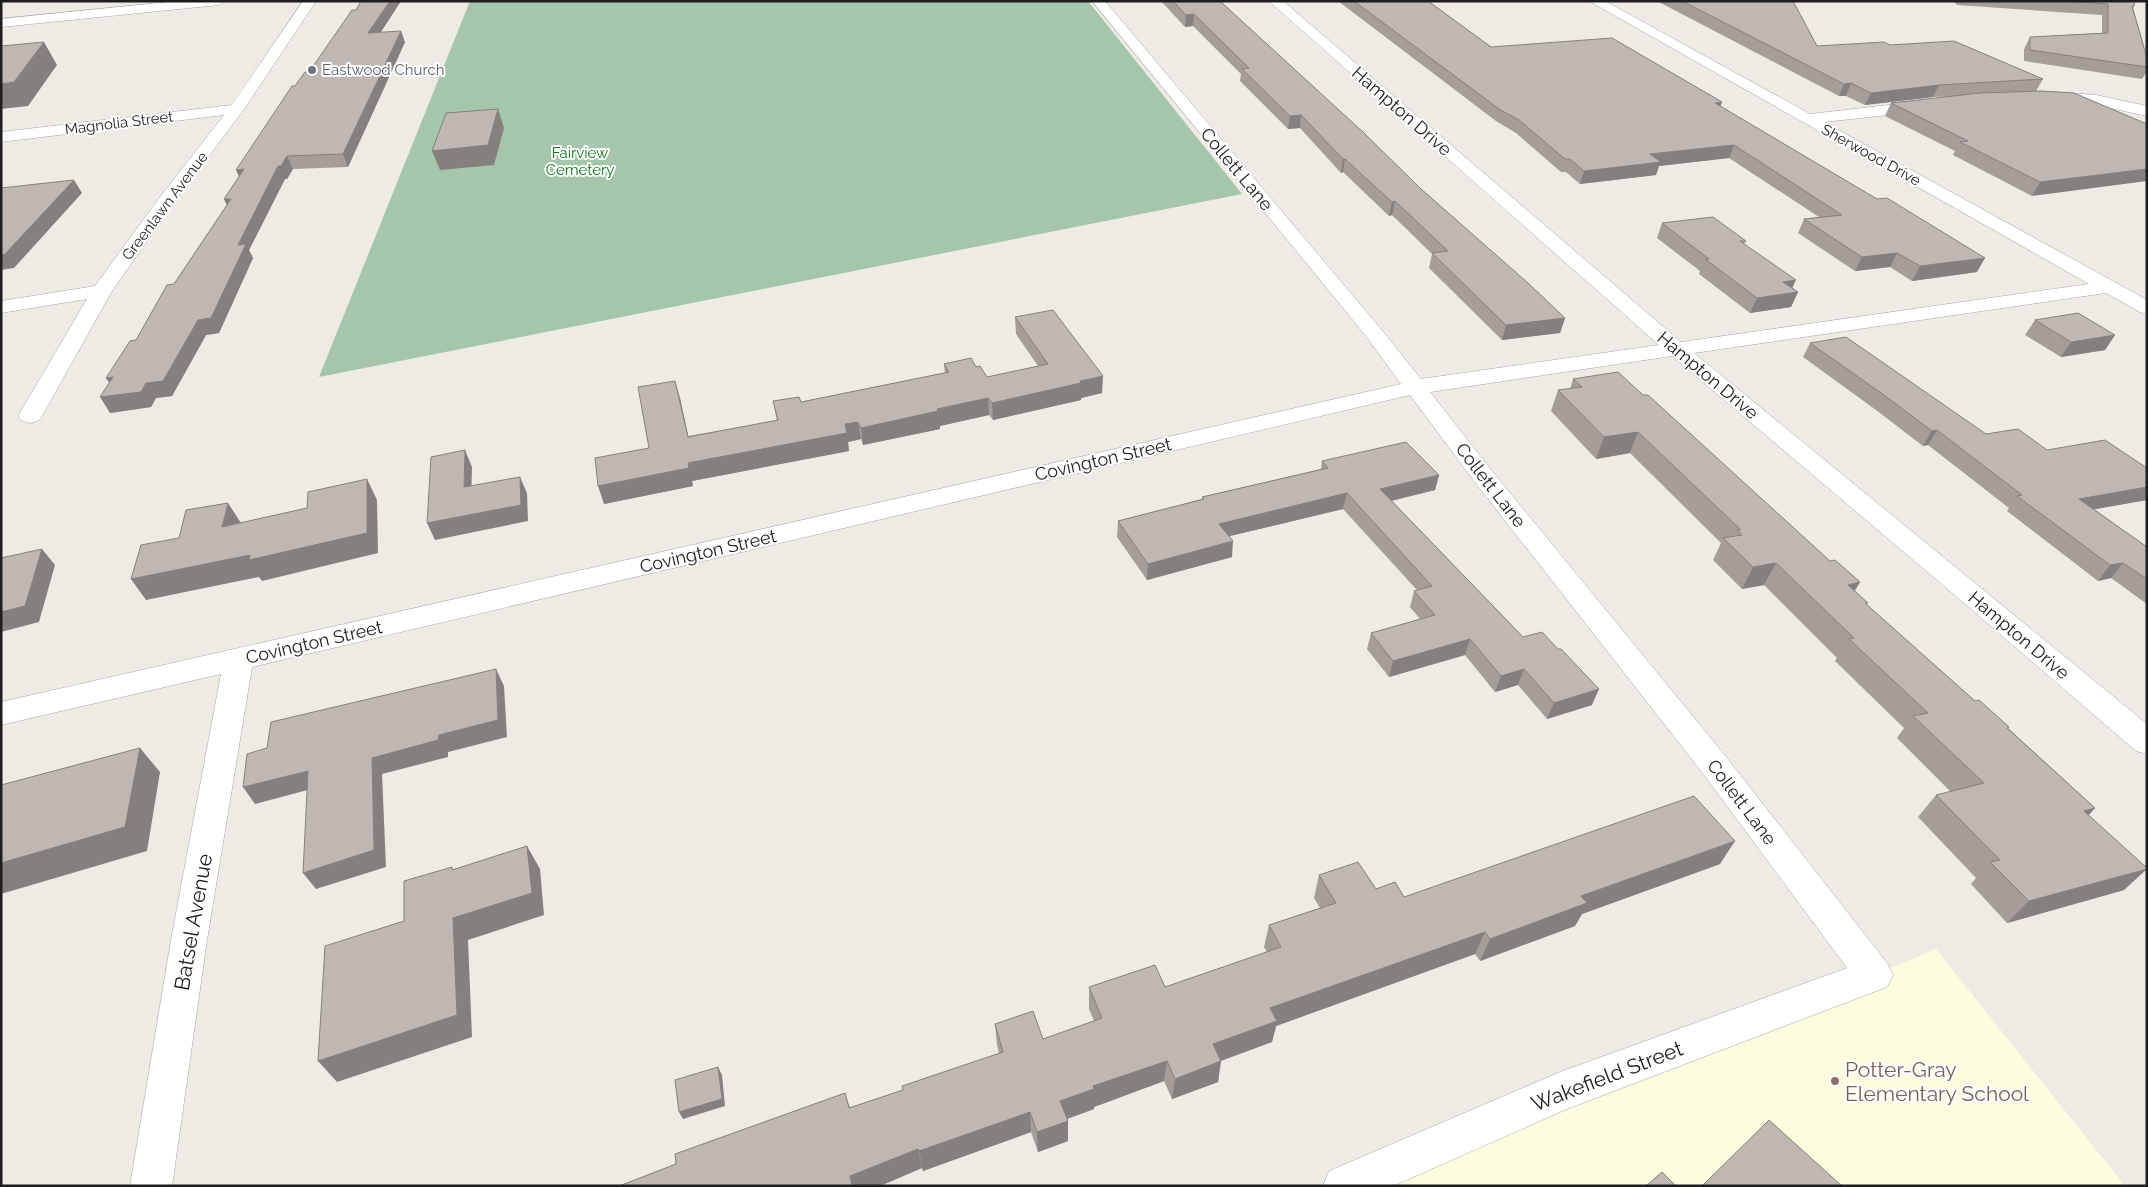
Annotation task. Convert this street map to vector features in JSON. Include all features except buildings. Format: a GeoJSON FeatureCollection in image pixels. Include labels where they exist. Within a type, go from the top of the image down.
{"type":"FeatureCollection","features":[{"type":"Feature","properties":{"kind":"street"},"geometry":{"type":"LineString","coordinates":[[1,23],[219,1]]}},
{"type":"Feature","properties":{"kind":"street","name":"Greenlawn Avenue"},"geometry":{"type":"LineString","coordinates":[[30,416],[102,291],[166,201],[237,109],[310,1]]}},
{"type":"Feature","properties":{"kind":"street","name":"Collett Lane"},"geometry":{"type":"LineString","coordinates":[[1098,1],[1373,332],[1489,484],[1716,767],[1874,975]]}},
{"type":"Feature","properties":{"kind":"street","name":"Hampton Drive"},"geometry":{"type":"LineString","coordinates":[[1275,1],[1675,348],[2147,742]]}},
{"type":"Feature","properties":{"kind":"street","name":"Sherwood Drive"},"geometry":{"type":"LineString","coordinates":[[1595,1],[2147,308]]}},
{"type":"Feature","properties":{"kind":"street"},"geometry":{"type":"LineString","coordinates":[[2042,97],[2096,100],[2147,111]]}},
{"type":"Feature","properties":{"kind":"street"},"geometry":{"type":"LineString","coordinates":[[1806,119],[1940,104]]}},
{"type":"Feature","properties":{"kind":"street","name":"Magnolia Street"},"geometry":{"type":"LineString","coordinates":[[1,137],[237,109]]}},
{"type":"Feature","properties":{"kind":"street","name":"Covington Street"},"geometry":{"type":"LineString","coordinates":[[1,714],[1415,386],[2110,287]]}},
{"type":"Feature","properties":{"kind":"street"},"geometry":{"type":"LineString","coordinates":[[1,307],[102,291]]}},
{"type":"Feature","properties":{"kind":"street","name":"Batsel Avenue"},"geometry":{"type":"LineString","coordinates":[[152,1186],[189,940],[239,658]]}},
{"type":"Feature","properties":{"kind":"street","name":"Wakefield Street"},"geometry":{"type":"LineString","coordinates":[[1344,1186],[1560,1092],[1874,975]]}},
{"type":"Feature","properties":{"kind":"shaded area","name":"Potter-Gray Elementary School"},"geometry":{"type":"Polygon","coordinates":[[[1936,949],[2125,1186],[1386,1186],[1874,975],[1936,949]]]}},
{"type":"Feature","properties":{"kind":"green space","name":"Fairview Cemetery"},"geometry":{"type":"Polygon","coordinates":[[[470,1],[1088,1],[1242,194],[319,377],[470,1]]]}},
{"type":"Feature","properties":{"kind":"place","name":"Eastwood Church"},"geometry":{"type":"Point","coordinates":[312,70]}},
{"type":"Feature","properties":{"kind":"place","name":"Potter-Gray Elementary School"},"geometry":{"type":"Point","coordinates":[1835,1081]}}]}
